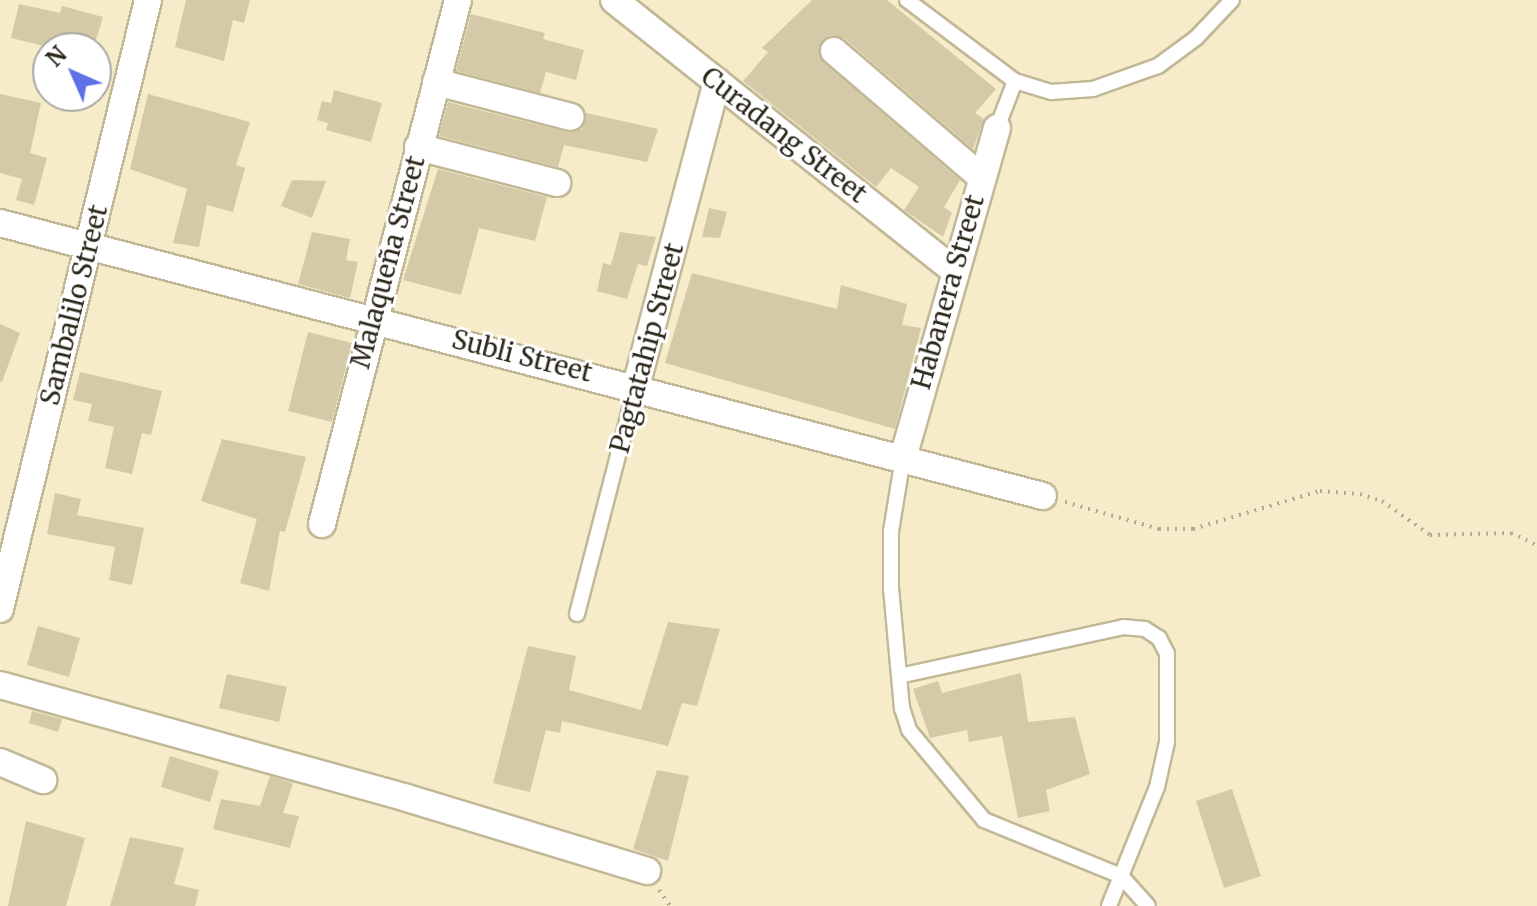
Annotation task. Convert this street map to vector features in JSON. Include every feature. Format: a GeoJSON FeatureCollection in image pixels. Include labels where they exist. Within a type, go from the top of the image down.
{"type":"FeatureCollection","features":[{"type":"Feature","properties":{"kind":"street","name":"Sambalilo Street"},"geometry":{"type":"LineString","coordinates":[[0,609],[148,0]]}},
{"type":"Feature","properties":{"kind":"street","name":"Malaqueña Street"},"geometry":{"type":"LineString","coordinates":[[322,524],[372,318],[458,0]]}},
{"type":"Feature","properties":{"kind":"street","name":"Curadang Street"},"geometry":{"type":"LineString","coordinates":[[614,0],[954,270]]}},
{"type":"Feature","properties":{"kind":"street"},"geometry":{"type":"LineString","coordinates":[[834,51],[981,177]]}},
{"type":"Feature","properties":{"kind":"street"},"geometry":{"type":"LineString","coordinates":[[436,82],[571,117]]}},
{"type":"Feature","properties":{"kind":"street","name":"Pagtatahip Street"},"geometry":{"type":"LineString","coordinates":[[636,386],[717,82]]}},
{"type":"Feature","properties":{"kind":"street","name":"Habanera Street"},"geometry":{"type":"LineString","coordinates":[[903,458],[954,270],[997,128]]}},
{"type":"Feature","properties":{"kind":"street"},"geometry":{"type":"LineString","coordinates":[[418,147],[557,183]]}},
{"type":"Feature","properties":{"kind":"street","name":"Subli Street"},"geometry":{"type":"LineString","coordinates":[[0,223],[636,386],[1043,496]]}},
{"type":"Feature","properties":{"kind":"street"},"geometry":{"type":"LineString","coordinates":[[0,685],[407,798],[647,871]]}},
{"type":"Feature","properties":{"kind":"street"},"geometry":{"type":"LineString","coordinates":[[0,762],[43,780]]}},
{"type":"Feature","properties":{"kind":"lane"},"geometry":{"type":"LineString","coordinates":[[907,0],[1015,81],[1051,92],[1093,89],[1158,66],[1196,38],[1232,0]]}},
{"type":"Feature","properties":{"kind":"lane"},"geometry":{"type":"LineString","coordinates":[[997,128],[1015,81]]}},
{"type":"Feature","properties":{"kind":"lane","name":"Pagtatahip Street"},"geometry":{"type":"LineString","coordinates":[[577,614],[636,386]]}},
{"type":"Feature","properties":{"kind":"lane"},"geometry":{"type":"LineString","coordinates":[[903,458],[891,531],[899,676],[909,730],[969,808],[1006,832],[1121,876],[1148,906]]}},
{"type":"Feature","properties":{"kind":"lane"},"geometry":{"type":"LineString","coordinates":[[899,676],[1123,627],[1145,629],[1159,638],[1167,654],[1167,742],[1157,787],[1109,906]]}},
{"type":"Feature","properties":{"kind":"path"},"geometry":{"type":"LineString","coordinates":[[1043,496],[1159,529],[1193,529],[1320,491],[1360,494],[1382,501],[1430,535],[1511,533],[1537,545]]}},
{"type":"Feature","properties":{"kind":"building"},"geometry":{"type":"Polygon","coordinates":[[[186,0],[250,0],[244,23],[233,20],[224,61],[175,47],[186,0]]]}},
{"type":"Feature","properties":{"kind":"building"},"geometry":{"type":"Polygon","coordinates":[[[812,0],[887,0],[996,89],[975,113],[984,119],[973,149],[844,38],[828,36],[819,47],[824,63],[960,180],[944,207],[952,213],[943,237],[904,210],[919,187],[891,168],[876,187],[743,81],[768,52],[762,48],[812,0]]]}},
{"type":"Feature","properties":{"kind":"building"},"geometry":{"type":"Polygon","coordinates":[[[19,4],[60,13],[62,6],[103,17],[98,32],[32,32],[32,43],[11,38],[19,4]]]}},
{"type":"Feature","properties":{"kind":"building"},"geometry":{"type":"Polygon","coordinates":[[[471,14],[545,33],[543,39],[584,50],[576,80],[546,72],[540,93],[456,71],[471,14]]]}},
{"type":"Feature","properties":{"kind":"building"},"geometry":{"type":"Polygon","coordinates":[[[334,90],[382,103],[371,142],[326,130],[328,123],[317,120],[322,101],[331,103],[334,90]]]}},
{"type":"Feature","properties":{"kind":"building"},"geometry":{"type":"Polygon","coordinates":[[[0,94],[32,101],[32,112],[39,112],[30,153],[47,158],[34,205],[16,200],[22,179],[0,173],[0,94]]]}},
{"type":"Feature","properties":{"kind":"building"},"geometry":{"type":"Polygon","coordinates":[[[148,94],[250,122],[236,165],[245,168],[233,212],[207,205],[199,247],[173,243],[187,189],[130,169],[148,94]]]}},
{"type":"Feature","properties":{"kind":"building"},"geometry":{"type":"Polygon","coordinates":[[[448,102],[567,132],[582,129],[586,113],[658,129],[647,162],[564,145],[558,167],[439,136],[448,102]]]}},
{"type":"Feature","properties":{"kind":"building"},"geometry":{"type":"Polygon","coordinates":[[[438,169],[547,197],[535,241],[479,228],[461,295],[403,280],[438,169]]]}},
{"type":"Feature","properties":{"kind":"building"},"geometry":{"type":"Polygon","coordinates":[[[292,180],[326,181],[312,218],[281,206],[292,180]]]}},
{"type":"Feature","properties":{"kind":"building"},"geometry":{"type":"Polygon","coordinates":[[[709,208],[727,212],[720,238],[702,237],[709,208]]]}},
{"type":"Feature","properties":{"kind":"building"},"geometry":{"type":"Polygon","coordinates":[[[312,232],[350,239],[346,260],[358,262],[350,298],[298,284],[312,232]]]}},
{"type":"Feature","properties":{"kind":"building"},"geometry":{"type":"Polygon","coordinates":[[[620,232],[656,237],[647,266],[638,264],[627,299],[597,291],[603,263],[611,265],[620,232]]]}},
{"type":"Feature","properties":{"kind":"building"},"geometry":{"type":"Polygon","coordinates":[[[692,273],[837,309],[841,285],[907,304],[902,325],[921,328],[895,429],[665,363],[692,273]]]}},
{"type":"Feature","properties":{"kind":"building"},"geometry":{"type":"Polygon","coordinates":[[[0,324],[20,333],[2,382],[0,382],[0,324]]]}},
{"type":"Feature","properties":{"kind":"building"},"geometry":{"type":"Polygon","coordinates":[[[308,332],[352,343],[332,422],[288,411],[308,332]]]}},
{"type":"Feature","properties":{"kind":"building"},"geometry":{"type":"Polygon","coordinates":[[[80,372],[162,391],[151,435],[142,433],[132,474],[105,468],[114,427],[88,421],[92,404],[73,400],[80,372]]]}},
{"type":"Feature","properties":{"kind":"building"},"geometry":{"type":"Polygon","coordinates":[[[222,439],[306,457],[285,532],[280,531],[269,591],[240,583],[257,519],[201,501],[222,439]]]}},
{"type":"Feature","properties":{"kind":"building"},"geometry":{"type":"Polygon","coordinates":[[[55,493],[81,499],[77,515],[144,528],[132,585],[109,580],[115,547],[47,534],[55,493]]]}},
{"type":"Feature","properties":{"kind":"building"},"geometry":{"type":"Polygon","coordinates":[[[668,622],[720,629],[697,706],[682,703],[668,746],[562,721],[560,733],[546,730],[530,792],[493,783],[528,646],[576,656],[569,690],[641,710],[668,622]]]}},
{"type":"Feature","properties":{"kind":"building"},"geometry":{"type":"Polygon","coordinates":[[[38,626],[80,638],[69,677],[27,665],[38,626]]]}},
{"type":"Feature","properties":{"kind":"building"},"geometry":{"type":"Polygon","coordinates":[[[1021,673],[1028,722],[1075,717],[1090,774],[1046,790],[1050,811],[1018,818],[1002,736],[969,742],[967,730],[930,738],[913,689],[938,681],[942,693],[1021,673]]]}},
{"type":"Feature","properties":{"kind":"building"},"geometry":{"type":"Polygon","coordinates":[[[227,674],[287,687],[279,722],[219,708],[227,674]]]}},
{"type":"Feature","properties":{"kind":"building"},"geometry":{"type":"Polygon","coordinates":[[[32,711],[62,719],[58,732],[29,723],[32,711]]]}},
{"type":"Feature","properties":{"kind":"building"},"geometry":{"type":"Polygon","coordinates":[[[170,756],[219,771],[210,802],[161,787],[170,756]]]}},
{"type":"Feature","properties":{"kind":"building"},"geometry":{"type":"Polygon","coordinates":[[[657,770],[689,776],[668,861],[633,849],[657,770]]]}},
{"type":"Feature","properties":{"kind":"building"},"geometry":{"type":"Polygon","coordinates":[[[270,776],[293,783],[283,813],[299,816],[290,848],[213,829],[221,799],[260,806],[270,776]]]}},
{"type":"Feature","properties":{"kind":"building"},"geometry":{"type":"Polygon","coordinates":[[[1232,789],[1261,876],[1224,888],[1196,801],[1232,789]]]}},
{"type":"Feature","properties":{"kind":"building"},"geometry":{"type":"Polygon","coordinates":[[[26,821],[85,838],[66,906],[8,906],[26,821]]]}},
{"type":"Feature","properties":{"kind":"building"},"geometry":{"type":"Polygon","coordinates":[[[130,837],[184,848],[174,884],[199,890],[195,906],[110,906],[130,837]]]}}]}
